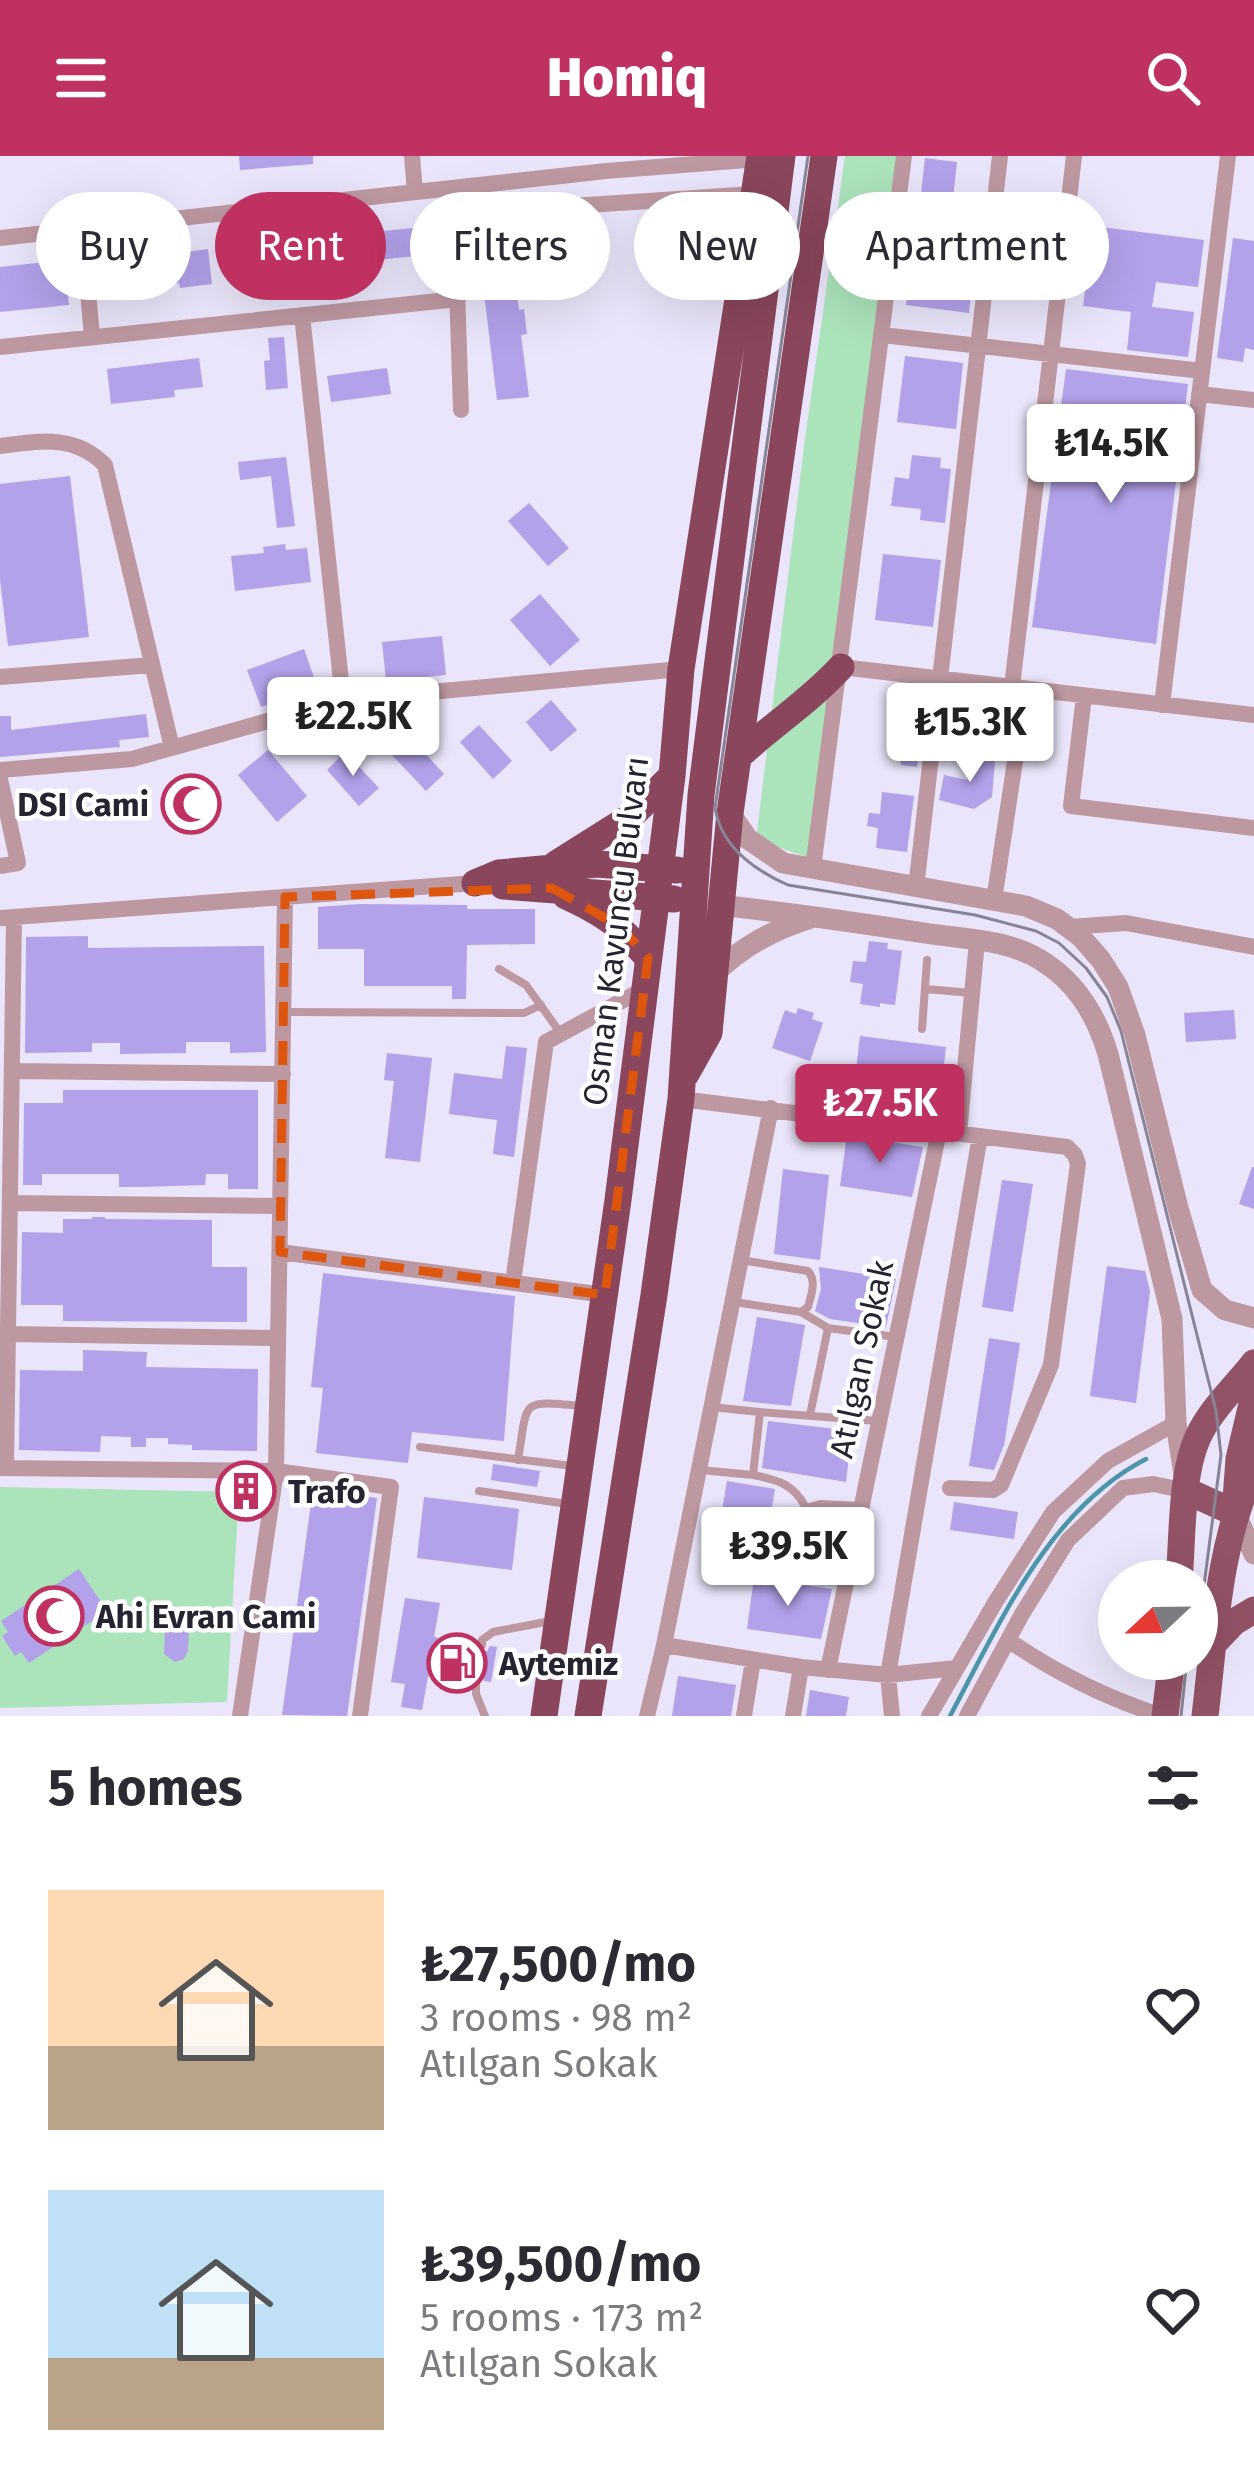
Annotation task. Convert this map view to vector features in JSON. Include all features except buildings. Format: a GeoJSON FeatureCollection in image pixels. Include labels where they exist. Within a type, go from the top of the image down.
{"type":"FeatureCollection","features":[{"type":"Feature","properties":{"kind":"highway"},"geometry":{"type":"LineString","coordinates":[[588,1716],[654,1295],[711,870],[730,813],[739,756],[824,156]]}},
{"type":"Feature","properties":{"kind":"highway","name":"Osman Kavuncu Bulvarı"},"geometry":{"type":"LineString","coordinates":[[753,158],[754,192]]}},
{"type":"Feature","properties":{"kind":"highway","name":"Osman Kavuncu Bulvarı"},"geometry":{"type":"LineString","coordinates":[[711,870],[701,796],[753,158]]}},
{"type":"Feature","properties":{"kind":"highway","name":"Osman Kavuncu Bulvarı"},"geometry":{"type":"LineString","coordinates":[[544,1716],[659,884],[681,669],[738,300]]}},
{"type":"Feature","properties":{"kind":"highway"},"geometry":{"type":"LineString","coordinates":[[739,756],[841,668]]}},
{"type":"Feature","properties":{"kind":"highway"},"geometry":{"type":"LineString","coordinates":[[551,878],[628,818],[672,776]]}},
{"type":"Feature","properties":{"kind":"highway"},"geometry":{"type":"LineString","coordinates":[[475,883],[499,873],[551,878],[597,864],[708,904]]}},
{"type":"Feature","properties":{"kind":"highway"},"geometry":{"type":"LineString","coordinates":[[659,884],[711,870]]}},
{"type":"Feature","properties":{"kind":"highway"},"geometry":{"type":"LineString","coordinates":[[551,878],[621,927],[648,958]]}},
{"type":"Feature","properties":{"kind":"highway"},"geometry":{"type":"LineString","coordinates":[[682,1090],[709,1033],[714,974],[708,904]]}},
{"type":"Feature","properties":{"kind":"main road"},"geometry":{"type":"LineString","coordinates":[[1181,1560],[1189,1462],[1198,1436],[1254,1363]]}},
{"type":"Feature","properties":{"kind":"main road"},"geometry":{"type":"LineString","coordinates":[[1244,1509],[1239,1459],[1254,1395]]}},
{"type":"Feature","properties":{"kind":"main road"},"geometry":{"type":"LineString","coordinates":[[1218,1612],[1224,1565],[1254,1468]]}},
{"type":"Feature","properties":{"kind":"main road"},"geometry":{"type":"LineString","coordinates":[[1186,1491],[1244,1509]]}},
{"type":"Feature","properties":{"kind":"main road"},"geometry":{"type":"LineString","coordinates":[[1218,1639],[1254,1610]]}},
{"type":"Feature","properties":{"kind":"main road"},"geometry":{"type":"LineString","coordinates":[[1164,1716],[1169,1680]]}},
{"type":"Feature","properties":{"kind":"main road"},"geometry":{"type":"LineString","coordinates":[[1205,1716],[1209,1680]]}},
{"type":"Feature","properties":{"kind":"street"},"geometry":{"type":"LineString","coordinates":[[412,156],[416,192],[594,164],[753,158]]}},
{"type":"Feature","properties":{"kind":"street"},"geometry":{"type":"LineString","coordinates":[[813,869],[904,156]]}},
{"type":"Feature","properties":{"kind":"street"},"geometry":{"type":"LineString","coordinates":[[916,888],[1000,156]]}},
{"type":"Feature","properties":{"kind":"street"},"geometry":{"type":"LineString","coordinates":[[994,900],[1074,156]]}},
{"type":"Feature","properties":{"kind":"street"},"geometry":{"type":"LineString","coordinates":[[1162,705],[1228,156]]}},
{"type":"Feature","properties":{"kind":"street"},"geometry":{"type":"LineString","coordinates":[[0,238],[410,193]]}},
{"type":"Feature","properties":{"kind":"street"},"geometry":{"type":"LineString","coordinates":[[89,300],[92,338]]}},
{"type":"Feature","properties":{"kind":"street"},"geometry":{"type":"LineString","coordinates":[[0,347],[448,300]]}},
{"type":"Feature","properties":{"kind":"street"},"geometry":{"type":"LineString","coordinates":[[458,300],[461,410]]}},
{"type":"Feature","properties":{"kind":"street"},"geometry":{"type":"LineString","coordinates":[[302,315],[343,700]]}},
{"type":"Feature","properties":{"kind":"street"},"geometry":{"type":"LineString","coordinates":[[882,335],[1202,371]]}},
{"type":"Feature","properties":{"kind":"street"},"geometry":{"type":"LineString","coordinates":[[1199,394],[1254,400]]}},
{"type":"Feature","properties":{"kind":"street"},"geometry":{"type":"LineString","coordinates":[[0,446],[68,442],[88,450],[105,465],[172,748]]}},
{"type":"Feature","properties":{"kind":"street"},"geometry":{"type":"LineString","coordinates":[[0,677],[152,664]]}},
{"type":"Feature","properties":{"kind":"street"},"geometry":{"type":"LineString","coordinates":[[841,668],[1254,716]]}},
{"type":"Feature","properties":{"kind":"street"},"geometry":{"type":"LineString","coordinates":[[0,866],[18,863],[0,775],[132,759],[343,700],[681,669]]}},
{"type":"Feature","properties":{"kind":"street"},"geometry":{"type":"LineString","coordinates":[[1084,696],[1071,806],[1254,828]]}},
{"type":"Feature","properties":{"kind":"street"},"geometry":{"type":"LineString","coordinates":[[730,813],[748,839],[783,863],[1026,906],[1070,927],[1101,960],[1130,1018],[1202,1290],[1225,1310],[1254,1318]]}},
{"type":"Feature","properties":{"kind":"street"},"geometry":{"type":"LineString","coordinates":[[360,1716],[391,1487],[276,1471],[3,1468],[12,1071],[7,918],[475,883]]}},
{"type":"Feature","properties":{"kind":"street"},"geometry":{"type":"LineString","coordinates":[[240,1716],[276,1471],[285,897]]}},
{"type":"Feature","properties":{"kind":"street"},"geometry":{"type":"LineString","coordinates":[[708,904],[1009,945],[1053,968],[1086,1002],[1099,1026],[1172,1319],[1176,1423],[1186,1491],[1153,1484],[1123,1488],[1068,1540],[967,1716]]}},
{"type":"Feature","properties":{"kind":"street"},"geometry":{"type":"LineString","coordinates":[[714,974],[773,931],[819,916]]}},
{"type":"Feature","properties":{"kind":"street"},"geometry":{"type":"LineString","coordinates":[[1070,927],[1126,923],[1254,946]]}},
{"type":"Feature","properties":{"kind":"street"},"geometry":{"type":"LineString","coordinates":[[959,1133],[976,941]]}},
{"type":"Feature","properties":{"kind":"street"},"geometry":{"type":"LineString","coordinates":[[513,1282],[546,1042],[644,989]]}},
{"type":"Feature","properties":{"kind":"street"},"geometry":{"type":"LineString","coordinates":[[12,1071],[283,1075]]}},
{"type":"Feature","properties":{"kind":"street"},"geometry":{"type":"LineString","coordinates":[[682,1090],[771,1108],[1067,1148],[1075,1155],[1078,1165],[1051,1365],[1001,1485],[993,1490],[950,1488]]}},
{"type":"Feature","properties":{"kind":"street"},"geometry":{"type":"LineString","coordinates":[[647,1716],[771,1108]]}},
{"type":"Feature","properties":{"kind":"street","name":"Atılgan Sokak"},"geometry":{"type":"LineString","coordinates":[[828,1670],[939,1130]]}},
{"type":"Feature","properties":{"kind":"street"},"geometry":{"type":"LineString","coordinates":[[892,1716],[888,1675],[980,1136]]}},
{"type":"Feature","properties":{"kind":"street"},"geometry":{"type":"LineString","coordinates":[[10,1203],[280,1206]]}},
{"type":"Feature","properties":{"kind":"street"},"geometry":{"type":"LineString","coordinates":[[280,1252],[605,1294]]}},
{"type":"Feature","properties":{"kind":"street"},"geometry":{"type":"LineString","coordinates":[[8,1334],[278,1338]]}},
{"type":"Feature","properties":{"kind":"street"},"geometry":{"type":"LineString","coordinates":[[929,1716],[1053,1512],[1108,1461],[1176,1423]]}},
{"type":"Feature","properties":{"kind":"street"},"geometry":{"type":"LineString","coordinates":[[1244,1509],[1254,1554]]}},
{"type":"Feature","properties":{"kind":"street"},"geometry":{"type":"LineString","coordinates":[[1008,1640],[1089,1688],[1164,1716]]}},
{"type":"Feature","properties":{"kind":"street"},"geometry":{"type":"LineString","coordinates":[[664,1645],[801,1667],[888,1675],[956,1668]]}},
{"type":"Feature","properties":{"kind":"street"},"geometry":{"type":"LineString","coordinates":[[744,1716],[753,1660]]}},
{"type":"Feature","properties":{"kind":"street"},"geometry":{"type":"LineString","coordinates":[[793,1716],[801,1667]]}},
{"type":"Feature","properties":{"kind":"lane"},"geometry":{"type":"LineString","coordinates":[[922,1028],[927,960]]}},
{"type":"Feature","properties":{"kind":"lane"},"geometry":{"type":"LineString","coordinates":[[499,969],[526,985],[561,1034]]}},
{"type":"Feature","properties":{"kind":"lane"},"geometry":{"type":"LineString","coordinates":[[925,989],[972,993]]}},
{"type":"Feature","properties":{"kind":"lane"},"geometry":{"type":"LineString","coordinates":[[289,1012],[524,1013],[541,1005]]}},
{"type":"Feature","properties":{"kind":"lane"},"geometry":{"type":"LineString","coordinates":[[740,1260],[808,1271],[812,1294],[801,1312]]}},
{"type":"Feature","properties":{"kind":"lane"},"geometry":{"type":"LineString","coordinates":[[732,1302],[801,1312],[828,1328],[897,1337]]}},
{"type":"Feature","properties":{"kind":"lane"},"geometry":{"type":"LineString","coordinates":[[810,1416],[828,1328]]}},
{"type":"Feature","properties":{"kind":"lane"},"geometry":{"type":"LineString","coordinates":[[518,1460],[526,1413],[532,1405],[589,1407]]}},
{"type":"Feature","properties":{"kind":"lane"},"geometry":{"type":"LineString","coordinates":[[711,1407],[879,1421]]}},
{"type":"Feature","properties":{"kind":"lane"},"geometry":{"type":"LineString","coordinates":[[753,1475],[760,1412]]}},
{"type":"Feature","properties":{"kind":"lane"},"geometry":{"type":"LineString","coordinates":[[420,1447],[580,1467]]}},
{"type":"Feature","properties":{"kind":"lane"},"geometry":{"type":"LineString","coordinates":[[699,1469],[781,1481],[806,1508],[801,1537],[806,1547],[852,1554]]}},
{"type":"Feature","properties":{"kind":"lane"},"geometry":{"type":"LineString","coordinates":[[479,1491],[574,1505]]}},
{"type":"Feature","properties":{"kind":"lane"},"geometry":{"type":"LineString","coordinates":[[806,1508],[862,1506]]}},
{"type":"Feature","properties":{"kind":"lane"},"geometry":{"type":"LineString","coordinates":[[482,1645],[493,1632],[558,1620]]}},
{"type":"Feature","properties":{"kind":"lane"},"geometry":{"type":"LineString","coordinates":[[476,1679],[485,1716]]}},
{"type":"Feature","properties":{"kind":"highlighted area"},"geometry":{"type":"Polygon","coordinates":[[[552,888],[621,927],[648,958],[605,1295],[280,1252],[285,897],[552,888]]]}},
{"type":"Feature","properties":{"kind":"green space"},"geometry":{"type":"Polygon","coordinates":[[[845,156],[901,156],[896,192],[840,192],[845,156]]]}},
{"type":"Feature","properties":{"kind":"green space"},"geometry":{"type":"Polygon","coordinates":[[[825,300],[882,300],[807,857],[756,840],[825,300]]]}},
{"type":"Feature","properties":{"kind":"green space"},"geometry":{"type":"Polygon","coordinates":[[[0,1487],[239,1492],[227,1702],[0,1708],[0,1487]]]}},
{"type":"Feature","properties":{"kind":"waterway"},"geometry":{"type":"LineString","coordinates":[[950,1716],[1008,1607],[1054,1538],[1111,1481],[1146,1459]]}},
{"type":"Feature","properties":{"kind":"tram line"},"geometry":{"type":"LineString","coordinates":[[808,156],[715,808],[718,822],[741,855],[788,885],[975,915],[1036,931],[1059,943],[1086,968],[1107,997],[1121,1031],[1216,1411],[1221,1455],[1207,1560]]}},
{"type":"Feature","properties":{"kind":"tram line"},"geometry":{"type":"LineString","coordinates":[[1181,1716],[1185,1680]]}},
{"type":"Feature","properties":{"kind":"place","name":"DSI Cami"},"geometry":{"type":"Point","coordinates":[191,804]}},
{"type":"Feature","properties":{"kind":"place","name":"Trafo"},"geometry":{"type":"Point","coordinates":[246,1491]}},
{"type":"Feature","properties":{"kind":"place","name":"Ahi Evran Cami"},"geometry":{"type":"Point","coordinates":[54,1616]}},
{"type":"Feature","properties":{"kind":"place","name":"Aytemiz"},"geometry":{"type":"Point","coordinates":[457,1663]}}]}
